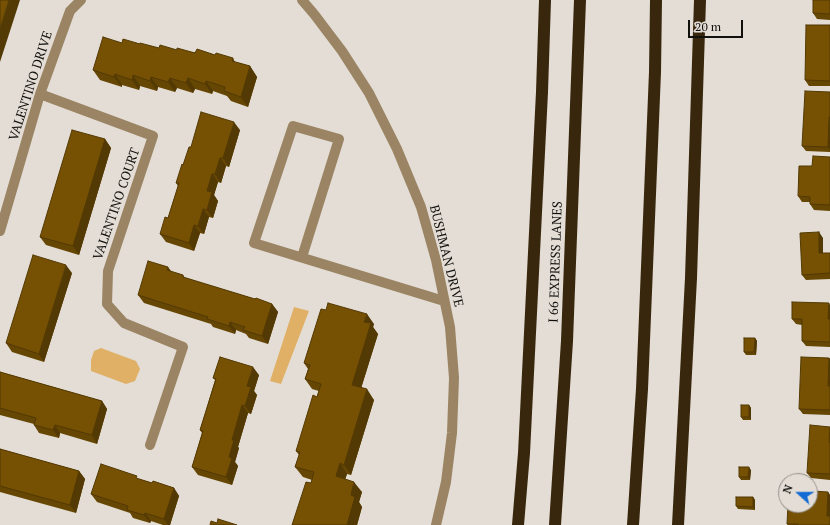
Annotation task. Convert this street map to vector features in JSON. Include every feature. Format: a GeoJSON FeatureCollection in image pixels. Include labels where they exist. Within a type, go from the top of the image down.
{"type":"FeatureCollection","features":[{"type":"Feature","properties":{"kind":"highway"},"geometry":{"type":"LineString","coordinates":[[518,525],[524,453],[542,92],[545,0]]}},
{"type":"Feature","properties":{"kind":"highway","name":"I 66 EXPRESS LANES"},"geometry":{"type":"LineString","coordinates":[[555,525],[566,341],[580,0]]}},
{"type":"Feature","properties":{"kind":"highway"},"geometry":{"type":"LineString","coordinates":[[633,525],[642,388],[655,72],[656,0]]}},
{"type":"Feature","properties":{"kind":"highway"},"geometry":{"type":"LineString","coordinates":[[678,525],[691,278],[700,0]]}},
{"type":"Feature","properties":{"kind":"street","name":"VALENTINO DRIVE"},"geometry":{"type":"LineString","coordinates":[[0,231],[40,94],[70,11],[81,0]]}},
{"type":"Feature","properties":{"kind":"street","name":"BUSHMAN DRIVE"},"geometry":{"type":"LineString","coordinates":[[302,0],[350,63],[369,93],[398,149],[421,207],[436,260],[450,327],[454,378],[452,433],[446,482],[436,525]]}},
{"type":"Feature","properties":{"kind":"street","name":"VALENTINO COURT"},"geometry":{"type":"LineString","coordinates":[[40,94],[153,136],[108,271],[107,304],[124,323],[183,347],[150,445]]}},
{"type":"Feature","properties":{"kind":"street"},"geometry":{"type":"LineString","coordinates":[[302,257],[339,139],[293,126],[254,243],[444,301]]}},
{"type":"Feature","properties":{"kind":"shaded area"},"geometry":{"type":"Polygon","coordinates":[[[294,307],[309,311],[281,384],[270,381],[294,307]]]}},
{"type":"Feature","properties":{"kind":"shaded area"},"geometry":{"type":"Polygon","coordinates":[[[101,348],[136,361],[140,369],[135,381],[126,384],[91,371],[91,360],[94,351],[101,348]]]}},
{"type":"Feature","properties":{"kind":"building"},"geometry":{"type":"Polygon","coordinates":[[[0,0],[9,0],[0,29],[0,0]]]}},
{"type":"Feature","properties":{"kind":"building"},"geometry":{"type":"Polygon","coordinates":[[[813,0],[830,0],[830,14],[813,13],[813,0]]]}},
{"type":"Feature","properties":{"kind":"building"},"geometry":{"type":"Polygon","coordinates":[[[806,25],[830,25],[830,81],[805,80],[806,25]]]}},
{"type":"Feature","properties":{"kind":"building"},"geometry":{"type":"Polygon","coordinates":[[[103,37],[122,43],[123,39],[159,48],[160,45],[195,53],[197,49],[215,55],[216,53],[233,58],[232,61],[250,66],[241,97],[224,91],[225,87],[206,81],[205,84],[188,78],[186,83],[170,78],[168,82],[151,77],[150,81],[133,75],[132,80],[115,74],[114,77],[93,70],[103,37]]]}},
{"type":"Feature","properties":{"kind":"building"},"geometry":{"type":"Polygon","coordinates":[[[805,91],[830,92],[828,147],[802,146],[805,91]]]}},
{"type":"Feature","properties":{"kind":"building"},"geometry":{"type":"Polygon","coordinates":[[[201,112],[234,122],[223,158],[220,158],[215,174],[212,174],[207,191],[212,192],[207,210],[203,209],[198,226],[194,225],[189,243],[160,234],[165,217],[168,218],[179,183],[176,183],[189,147],[191,147],[201,112]]]}},
{"type":"Feature","properties":{"kind":"building"},"geometry":{"type":"Polygon","coordinates":[[[72,130],[105,139],[73,246],[40,237],[72,130]]]}},
{"type":"Feature","properties":{"kind":"building"},"geometry":{"type":"Polygon","coordinates":[[[813,156],[830,157],[830,205],[810,204],[810,197],[798,196],[799,166],[812,166],[813,156]]]}},
{"type":"Feature","properties":{"kind":"building"},"geometry":{"type":"Polygon","coordinates":[[[819,232],[819,253],[830,253],[830,273],[802,275],[800,233],[819,232]]]}},
{"type":"Feature","properties":{"kind":"building"},"geometry":{"type":"Polygon","coordinates":[[[33,255],[66,265],[39,354],[6,343],[33,255]]]}},
{"type":"Feature","properties":{"kind":"building"},"geometry":{"type":"Polygon","coordinates":[[[148,261],[168,267],[167,270],[183,275],[183,277],[272,304],[262,336],[243,330],[245,327],[230,322],[229,326],[207,319],[208,317],[138,295],[148,261]]]}},
{"type":"Feature","properties":{"kind":"building"},"geometry":{"type":"Polygon","coordinates":[[[792,302],[829,303],[828,319],[830,319],[830,342],[802,341],[802,319],[792,319],[792,302]]]}},
{"type":"Feature","properties":{"kind":"building"},"geometry":{"type":"Polygon","coordinates":[[[328,303],[367,314],[364,322],[371,323],[352,385],[367,389],[344,465],[340,463],[336,476],[354,482],[351,495],[355,497],[347,525],[292,525],[306,482],[311,483],[314,472],[295,467],[300,452],[296,451],[313,395],[317,397],[321,384],[305,379],[310,365],[304,363],[321,309],[326,310],[328,303]]]}},
{"type":"Feature","properties":{"kind":"building"},"geometry":{"type":"Polygon","coordinates":[[[744,338],[755,338],[754,352],[744,352],[744,338]]]}},
{"type":"Feature","properties":{"kind":"building"},"geometry":{"type":"Polygon","coordinates":[[[220,357],[253,367],[247,386],[251,387],[245,406],[242,405],[232,440],[234,440],[229,457],[232,458],[226,477],[192,467],[203,431],[200,430],[216,379],[213,378],[220,357]]]}},
{"type":"Feature","properties":{"kind":"building"},"geometry":{"type":"Polygon","coordinates":[[[801,357],[829,358],[828,386],[830,386],[830,410],[799,409],[801,357]]]}},
{"type":"Feature","properties":{"kind":"building"},"geometry":{"type":"Polygon","coordinates":[[[0,372],[102,401],[92,435],[55,425],[53,430],[34,425],[36,418],[0,408],[0,372]]]}},
{"type":"Feature","properties":{"kind":"building"},"geometry":{"type":"Polygon","coordinates":[[[741,405],[749,405],[749,417],[741,417],[741,405]]]}},
{"type":"Feature","properties":{"kind":"building"},"geometry":{"type":"Polygon","coordinates":[[[810,425],[830,427],[830,474],[807,473],[810,425]]]}},
{"type":"Feature","properties":{"kind":"building"},"geometry":{"type":"Polygon","coordinates":[[[0,449],[79,471],[70,505],[0,486],[0,449]]]}},
{"type":"Feature","properties":{"kind":"building"},"geometry":{"type":"Polygon","coordinates":[[[101,464],[137,476],[136,478],[152,483],[153,481],[174,488],[164,519],[145,513],[144,515],[127,510],[128,506],[91,494],[101,464]]]}},
{"type":"Feature","properties":{"kind":"building"},"geometry":{"type":"Polygon","coordinates":[[[739,467],[749,467],[748,477],[739,477],[739,467]]]}},
{"type":"Feature","properties":{"kind":"building"},"geometry":{"type":"Polygon","coordinates":[[[818,491],[828,492],[827,516],[830,516],[830,525],[787,524],[788,513],[818,513],[818,491]]]}},
{"type":"Feature","properties":{"kind":"building"},"geometry":{"type":"Polygon","coordinates":[[[736,497],[753,497],[753,507],[736,506],[736,497]]]}},
{"type":"Feature","properties":{"kind":"building"},"geometry":{"type":"Polygon","coordinates":[[[218,519],[237,525],[210,525],[211,521],[217,523],[218,519]]]}}]}
